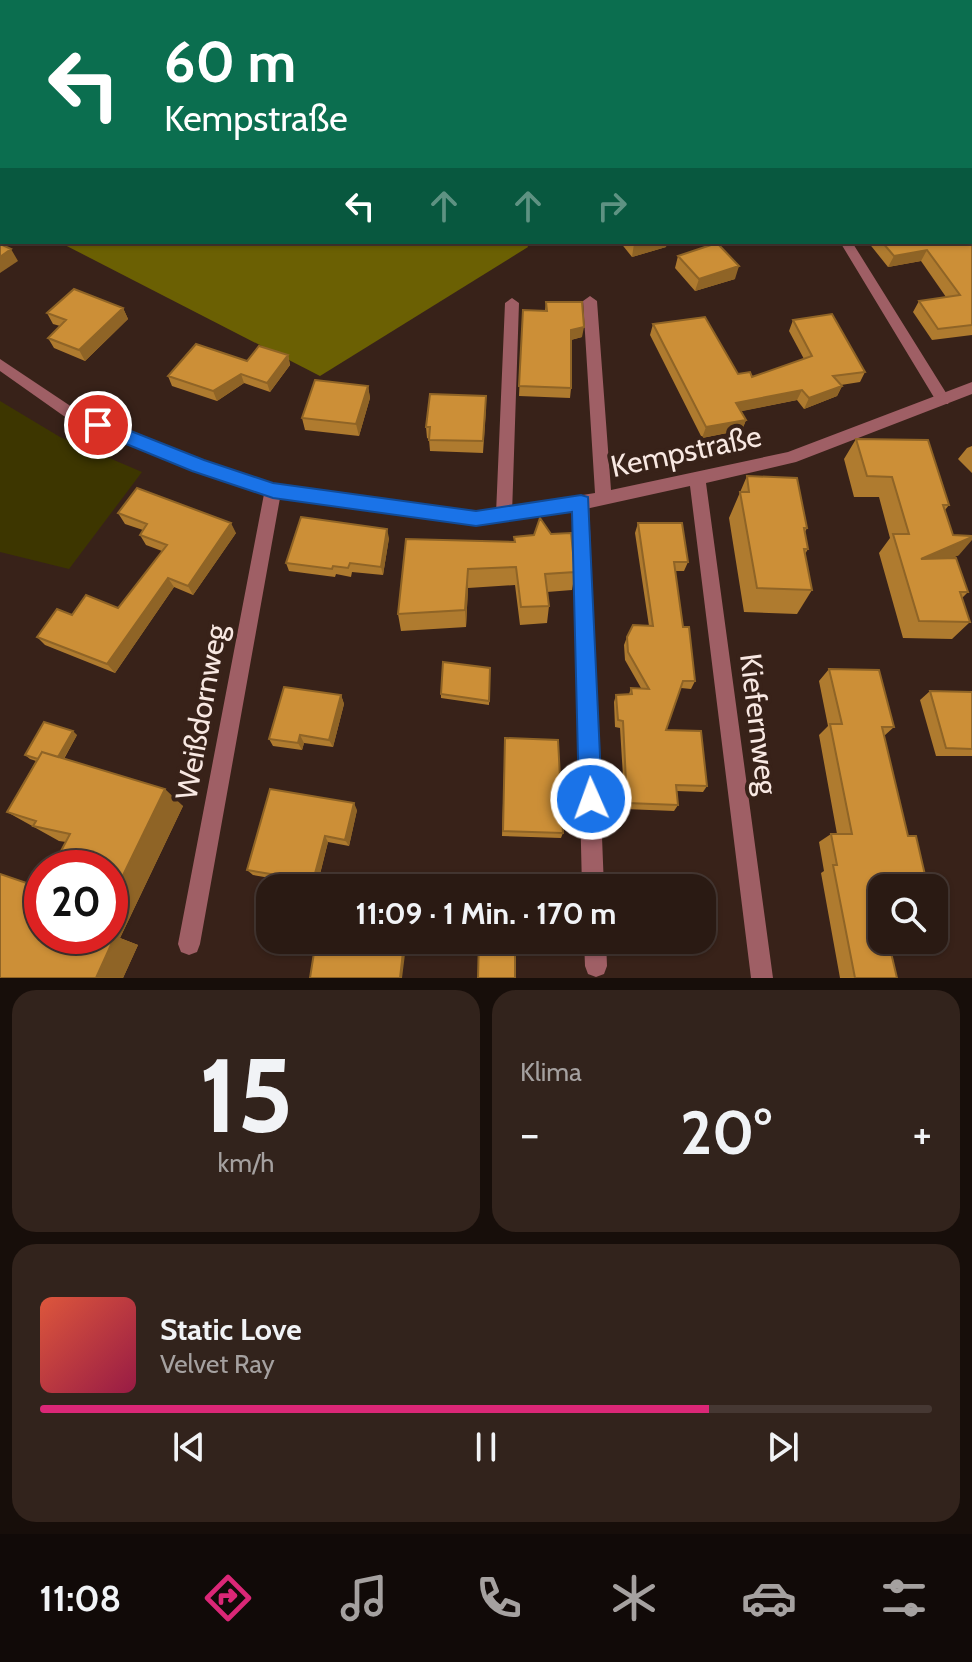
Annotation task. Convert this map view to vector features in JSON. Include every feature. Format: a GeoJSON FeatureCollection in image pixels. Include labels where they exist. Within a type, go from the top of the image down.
{"type":"FeatureCollection","features":[{"type":"Feature","properties":{"kind":"street"},"geometry":{"type":"LineString","coordinates":[[847,244],[943,400]]}},
{"type":"Feature","properties":{"kind":"street"},"geometry":{"type":"LineString","coordinates":[[590,301],[603,497]]}},
{"type":"Feature","properties":{"kind":"street"},"geometry":{"type":"LineString","coordinates":[[504,514],[512,303]]}},
{"type":"Feature","properties":{"kind":"street","name":"Kempstraße"},"geometry":{"type":"LineString","coordinates":[[0,364],[73,415],[198,466],[273,490],[476,519],[581,503],[790,458],[972,388]]}},
{"type":"Feature","properties":{"kind":"street","name":"Kiefernweg"},"geometry":{"type":"LineString","coordinates":[[697,477],[762,978]]}},
{"type":"Feature","properties":{"kind":"street","name":"Weißdornweg"},"geometry":{"type":"LineString","coordinates":[[189,944],[273,490]]}},
{"type":"Feature","properties":{"kind":"street"},"geometry":{"type":"LineString","coordinates":[[581,503],[593,874]]}},
{"type":"Feature","properties":{"kind":"street"},"geometry":{"type":"LineString","coordinates":[[596,954],[596,966]]}},
{"type":"Feature","properties":{"kind":"shaded area"},"geometry":{"type":"Polygon","coordinates":[[[63,244],[527,244],[528,247],[320,376],[63,244]]]}},
{"type":"Feature","properties":{"kind":"shaded area"},"geometry":{"type":"Polygon","coordinates":[[[0,401],[60,437],[142,472],[69,569],[0,552],[0,401]]]}},
{"type":"Feature","properties":{"kind":"building"},"geometry":{"type":"Polygon","coordinates":[[[0,244],[11,249],[0,257],[0,244]]]}},
{"type":"Feature","properties":{"kind":"building"},"geometry":{"type":"Polygon","coordinates":[[[718,244],[739,266],[699,279],[678,256],[718,244]]]}},
{"type":"Feature","properties":{"kind":"building"},"geometry":{"type":"Polygon","coordinates":[[[884,244],[972,244],[972,325],[938,329],[919,301],[960,295],[927,250],[894,256],[884,244]]]}},
{"type":"Feature","properties":{"kind":"building"},"geometry":{"type":"Polygon","coordinates":[[[74,289],[123,308],[79,350],[48,338],[66,320],[47,313],[74,289]]]}},
{"type":"Feature","properties":{"kind":"building"},"geometry":{"type":"Polygon","coordinates":[[[546,302],[582,302],[584,327],[571,330],[571,388],[519,386],[523,310],[547,311],[546,302]]]}},
{"type":"Feature","properties":{"kind":"building"},"geometry":{"type":"Polygon","coordinates":[[[832,314],[865,372],[833,376],[842,386],[809,398],[802,390],[736,403],[746,420],[706,427],[653,324],[705,317],[738,374],[750,372],[752,377],[812,356],[793,320],[832,314]]]}},
{"type":"Feature","properties":{"kind":"building"},"geometry":{"type":"Polygon","coordinates":[[[196,344],[247,361],[259,346],[288,355],[267,383],[241,374],[213,391],[168,376],[196,344]]]}},
{"type":"Feature","properties":{"kind":"building"},"geometry":{"type":"Polygon","coordinates":[[[315,380],[368,386],[356,424],[302,418],[315,380]]]}},
{"type":"Feature","properties":{"kind":"building"},"geometry":{"type":"Polygon","coordinates":[[[430,394],[486,396],[483,441],[429,440],[430,427],[426,427],[430,394]]]}},
{"type":"Feature","properties":{"kind":"building"},"geometry":{"type":"Polygon","coordinates":[[[856,439],[928,440],[949,505],[943,505],[953,535],[972,537],[921,559],[956,558],[968,592],[960,592],[970,622],[919,621],[893,534],[909,534],[892,477],[867,476],[856,439]]]}},
{"type":"Feature","properties":{"kind":"building"},"geometry":{"type":"Polygon","coordinates":[[[747,476],[797,478],[807,528],[804,528],[808,549],[804,549],[812,590],[757,588],[740,492],[749,492],[747,476]]]}},
{"type":"Feature","properties":{"kind":"building"},"geometry":{"type":"Polygon","coordinates":[[[137,488],[231,523],[188,586],[168,578],[107,664],[37,637],[57,609],[72,615],[86,595],[118,608],[167,545],[140,535],[147,524],[118,513],[137,488]]]}},
{"type":"Feature","properties":{"kind":"building"},"geometry":{"type":"Polygon","coordinates":[[[301,517],[387,529],[381,567],[350,563],[348,568],[333,566],[332,569],[286,563],[301,517]]]}},
{"type":"Feature","properties":{"kind":"building"},"geometry":{"type":"Polygon","coordinates":[[[540,518],[551,534],[571,533],[575,572],[545,574],[549,606],[521,607],[516,567],[468,569],[465,610],[398,614],[406,539],[515,542],[514,537],[534,535],[540,518]]]}},
{"type":"Feature","properties":{"kind":"building"},"geometry":{"type":"Polygon","coordinates":[[[638,523],[682,523],[688,562],[674,562],[683,627],[689,627],[695,681],[683,681],[666,730],[701,731],[707,786],[676,785],[678,805],[627,803],[623,721],[618,720],[616,695],[632,694],[631,688],[649,689],[628,652],[627,637],[633,625],[653,626],[638,523]]]}},
{"type":"Feature","properties":{"kind":"building"},"geometry":{"type":"Polygon","coordinates":[[[443,662],[490,668],[489,701],[441,694],[443,662]]]}},
{"type":"Feature","properties":{"kind":"building"},"geometry":{"type":"Polygon","coordinates":[[[829,669],[879,670],[894,727],[882,727],[908,836],[916,836],[925,874],[868,874],[868,954],[891,954],[897,978],[855,978],[833,865],[837,865],[831,834],[852,834],[830,724],[842,724],[829,669]]]}},
{"type":"Feature","properties":{"kind":"building"},"geometry":{"type":"Polygon","coordinates":[[[284,687],[341,695],[329,740],[300,735],[298,743],[269,739],[284,687]]]}},
{"type":"Feature","properties":{"kind":"building"},"geometry":{"type":"Polygon","coordinates":[[[930,691],[972,692],[972,749],[946,748],[930,691]]]}},
{"type":"Feature","properties":{"kind":"building"},"geometry":{"type":"Polygon","coordinates":[[[44,722],[73,731],[58,757],[42,752],[38,759],[25,755],[44,722]]]}},
{"type":"Feature","properties":{"kind":"building"},"geometry":{"type":"Polygon","coordinates":[[[505,738],[558,740],[563,833],[503,831],[505,738]]]}},
{"type":"Feature","properties":{"kind":"building"},"geometry":{"type":"Polygon","coordinates":[[[42,752],[165,789],[128,865],[128,850],[62,850],[70,834],[33,826],[36,821],[7,812],[42,752]]]}},
{"type":"Feature","properties":{"kind":"building"},"geometry":{"type":"Polygon","coordinates":[[[270,789],[354,803],[345,840],[325,836],[315,874],[271,874],[247,870],[270,789]]]}},
{"type":"Feature","properties":{"kind":"building"},"geometry":{"type":"Polygon","coordinates":[[[0,874],[24,882],[24,954],[107,954],[96,978],[0,978],[0,874]]]}},
{"type":"Feature","properties":{"kind":"building"},"geometry":{"type":"Polygon","coordinates":[[[314,954],[403,954],[400,978],[310,978],[314,954]]]}},
{"type":"Feature","properties":{"kind":"building"},"geometry":{"type":"Polygon","coordinates":[[[479,954],[515,954],[515,978],[478,978],[479,954]]]}},
{"type":"Feature","properties":{"kind":"route"},"geometry":{"type":"LineString","coordinates":[[98,425],[198,466],[273,490],[476,519],[581,503],[591,799]]}}]}
